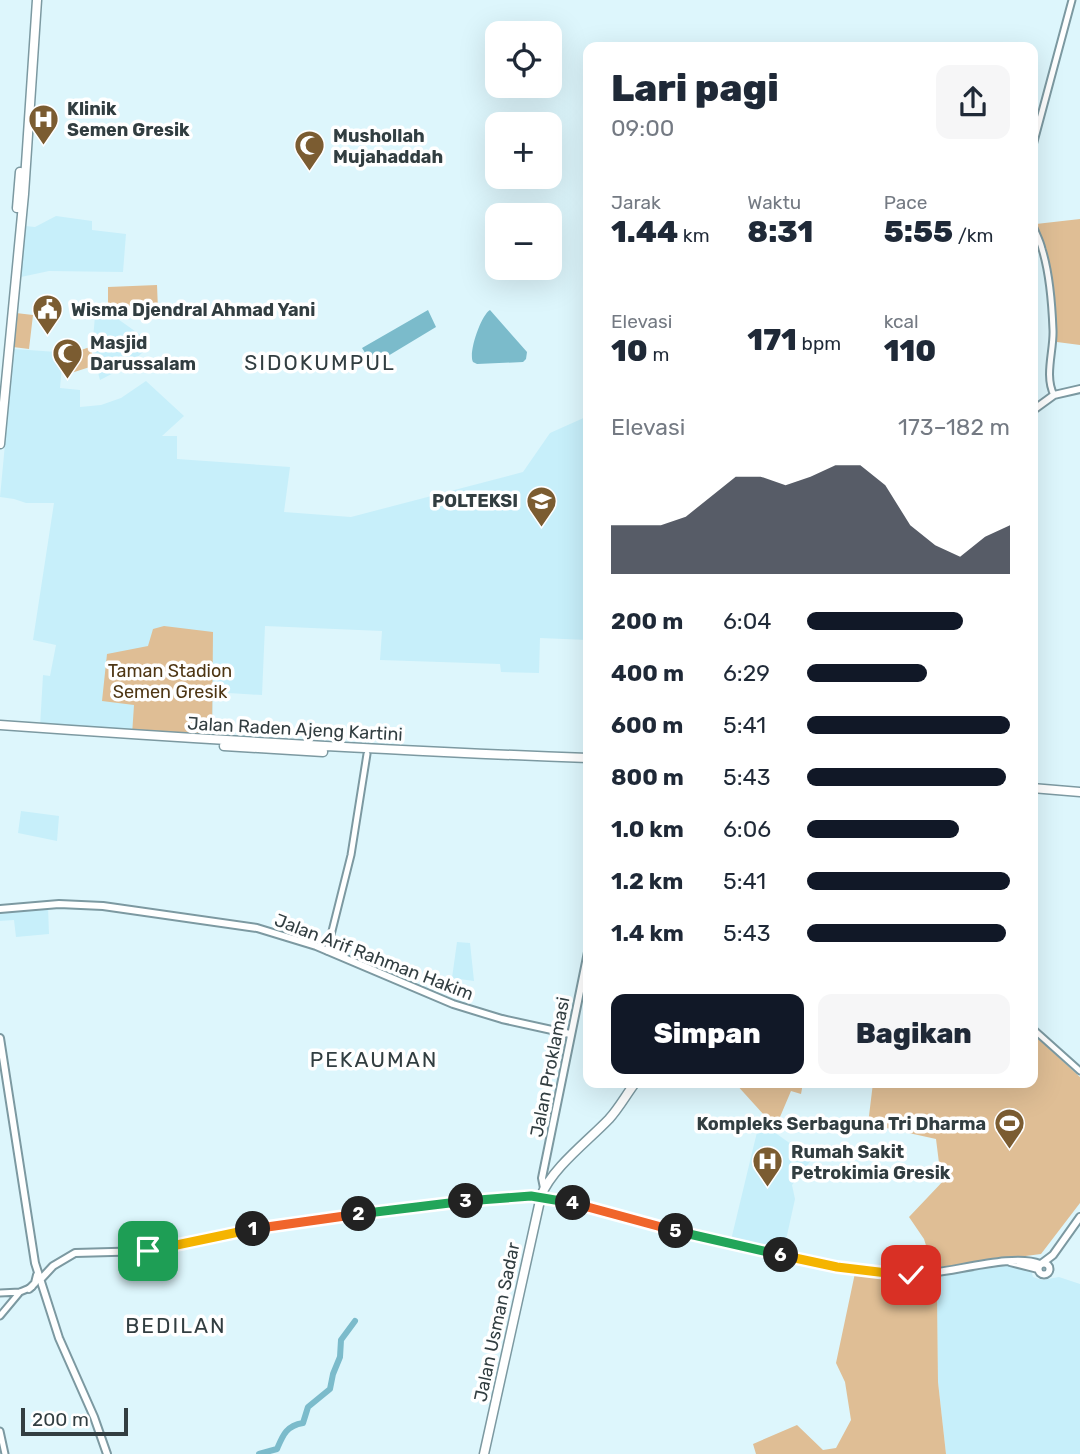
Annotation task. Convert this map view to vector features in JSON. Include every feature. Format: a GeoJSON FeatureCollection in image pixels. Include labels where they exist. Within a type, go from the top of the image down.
{"type":"FeatureCollection","features":[{"type":"Feature","properties":{"kind":"highway"},"geometry":{"type":"LineString","coordinates":[[0,400],[35,0]]}},
{"type":"Feature","properties":{"kind":"highway"},"geometry":{"type":"LineString","coordinates":[[0,444],[24,194],[35,0]]}},
{"type":"Feature","properties":{"kind":"highway","name":"Jalan Raden Ajeng Kartini"},"geometry":{"type":"LineString","coordinates":[[0,727],[389,753],[583,760]]}},
{"type":"Feature","properties":{"kind":"highway","name":"Jalan Raden Ajeng Kartini"},"geometry":{"type":"LineString","coordinates":[[0,727],[283,750],[389,753]]}},
{"type":"Feature","properties":{"kind":"highway"},"geometry":{"type":"LineString","coordinates":[[1038,791],[1078,794]]}},
{"type":"Feature","properties":{"kind":"highway"},"geometry":{"type":"LineString","coordinates":[[542,1192],[611,1116],[631,1088]]}},
{"type":"Feature","properties":{"kind":"highway","name":"Jalan Usman Sadar"},"geometry":{"type":"LineString","coordinates":[[484,1454],[542,1192]]}},
{"type":"Feature","properties":{"kind":"main road"},"geometry":{"type":"LineString","coordinates":[[1038,406],[1054,394],[1080,389]]}},
{"type":"Feature","properties":{"kind":"main road","name":"Jalan Arif Rahman Hakim"},"geometry":{"type":"LineString","coordinates":[[0,909],[59,904],[103,906],[257,928],[283,934],[327,951],[453,1004],[502,1019],[570,1034]]}},
{"type":"Feature","properties":{"kind":"main road","name":"Jalan Proklamasi"},"geometry":{"type":"LineString","coordinates":[[542,1192],[542,1178],[583,975]]}},
{"type":"Feature","properties":{"kind":"main road"},"geometry":{"type":"LineString","coordinates":[[0,1038],[37,1279],[29,1289],[44,1294]]}},
{"type":"Feature","properties":{"kind":"main road"},"geometry":{"type":"LineString","coordinates":[[40,1280],[52,1266],[75,1253],[148,1251],[226,1234],[373,1212],[542,1192],[735,1246],[837,1267],[904,1275],[1009,1262],[1040,1266],[1053,1255],[1080,1217]]}},
{"type":"Feature","properties":{"kind":"main road"},"geometry":{"type":"LineString","coordinates":[[1040,1266],[1044,1274],[1048,1272],[1053,1255]]}},
{"type":"Feature","properties":{"kind":"main road"},"geometry":{"type":"LineString","coordinates":[[35,1263],[52,1266]]}},
{"type":"Feature","properties":{"kind":"main road"},"geometry":{"type":"LineString","coordinates":[[35,1263],[59,1338],[97,1423],[107,1454]]}},
{"type":"Feature","properties":{"kind":"main road"},"geometry":{"type":"LineString","coordinates":[[44,1294],[46,1279],[52,1266]]}},
{"type":"Feature","properties":{"kind":"street"},"geometry":{"type":"LineString","coordinates":[[1038,127],[1072,0]]}},
{"type":"Feature","properties":{"kind":"street"},"geometry":{"type":"LineString","coordinates":[[1038,237],[1048,280],[1054,332],[1051,372],[1054,394]]}},
{"type":"Feature","properties":{"kind":"street"},"geometry":{"type":"LineString","coordinates":[[327,951],[349,867],[367,754]]}},
{"type":"Feature","properties":{"kind":"street"},"geometry":{"type":"LineString","coordinates":[[1038,1033],[1080,1071]]}},
{"type":"Feature","properties":{"kind":"street"},"geometry":{"type":"LineString","coordinates":[[8,1306],[3,1293],[29,1289],[40,1280]]}},
{"type":"Feature","properties":{"kind":"street"},"geometry":{"type":"LineString","coordinates":[[0,1316],[20,1292]]}},
{"type":"Feature","properties":{"kind":"street"},"geometry":{"type":"LineString","coordinates":[[0,1431],[5,1454]]}},
{"type":"Feature","properties":{"kind":"shaded area"},"geometry":{"type":"Polygon","coordinates":[[[56,216],[92,221],[92,230],[126,234],[123,272],[49,271],[21,277],[25,226],[35,227],[56,216]]]}},
{"type":"Feature","properties":{"kind":"shaded area"},"geometry":{"type":"Polygon","coordinates":[[[428,310],[436,327],[373,365],[362,348],[428,310]]]}},
{"type":"Feature","properties":{"kind":"shaded area"},"geometry":{"type":"Polygon","coordinates":[[[490,310],[527,352],[523,362],[473,362],[472,351],[476,334],[490,310]]]}},
{"type":"Feature","properties":{"kind":"shaded area"},"geometry":{"type":"Polygon","coordinates":[[[95,316],[115,317],[149,341],[143,352],[129,365],[100,380],[92,350],[95,316]]]}},
{"type":"Feature","properties":{"kind":"shaded area"},"geometry":{"type":"Polygon","coordinates":[[[14,349],[57,352],[62,366],[60,388],[80,390],[80,407],[101,405],[121,398],[146,381],[184,416],[162,436],[177,436],[177,459],[290,467],[284,512],[351,517],[523,472],[550,433],[583,418],[583,640],[540,638],[539,673],[501,672],[500,664],[380,660],[382,631],[265,626],[262,695],[213,692],[212,740],[40,727],[43,675],[50,676],[56,645],[33,640],[54,503],[26,503],[0,497],[14,349]]]}},
{"type":"Feature","properties":{"kind":"shaded area"},"geometry":{"type":"Polygon","coordinates":[[[21,811],[59,816],[57,841],[18,833],[21,811]]]}},
{"type":"Feature","properties":{"kind":"shaded area"},"geometry":{"type":"Polygon","coordinates":[[[48,906],[49,934],[16,937],[14,920],[0,921],[0,911],[48,906]]]}},
{"type":"Feature","properties":{"kind":"shaded area"},"geometry":{"type":"Polygon","coordinates":[[[457,942],[470,943],[474,981],[452,978],[457,942]]]}},
{"type":"Feature","properties":{"kind":"shaded area","name":"Rumah Sakit Petrokimia Gresik"},"geometry":{"type":"Polygon","coordinates":[[[767,1127],[812,1159],[792,1185],[795,1199],[784,1249],[731,1240],[758,1128],[765,1131],[767,1127]]]}},
{"type":"Feature","properties":{"kind":"shaded area"},"geometry":{"type":"Polygon","coordinates":[[[1008,1266],[1031,1270],[1033,1277],[1042,1280],[1059,1277],[1080,1284],[1080,1454],[946,1454],[938,1382],[937,1295],[934,1275],[1008,1266]]]}},
{"type":"Feature","properties":{"kind":"green space"},"geometry":{"type":"Polygon","coordinates":[[[1080,219],[1080,345],[1057,342],[1044,246],[1038,224],[1080,219]]]}},
{"type":"Feature","properties":{"kind":"green space"},"geometry":{"type":"Polygon","coordinates":[[[157,285],[158,310],[108,311],[108,287],[157,285]]]}},
{"type":"Feature","properties":{"kind":"green space"},"geometry":{"type":"Polygon","coordinates":[[[16,313],[33,315],[29,349],[13,347],[16,313]]]}},
{"type":"Feature","properties":{"kind":"green space"},"geometry":{"type":"Polygon","coordinates":[[[90,347],[96,365],[65,375],[60,357],[90,347]]]}},
{"type":"Feature","properties":{"kind":"green space","name":"Taman Stadion Semen Gresik"},"geometry":{"type":"Polygon","coordinates":[[[164,626],[213,632],[212,740],[132,735],[134,705],[102,701],[107,654],[148,646],[153,629],[164,626]]]}},
{"type":"Feature","properties":{"kind":"green space","name":"Kompleks Serbaguna Tri Dharma"},"geometry":{"type":"Polygon","coordinates":[[[1038,1039],[1080,1077],[1080,1203],[1041,1254],[933,1268],[924,1239],[909,1217],[946,1178],[939,1163],[936,1139],[868,1124],[872,1088],[1038,1088],[1038,1039]]]}},
{"type":"Feature","properties":{"kind":"green space"},"geometry":{"type":"Polygon","coordinates":[[[740,1088],[802,1088],[801,1094],[791,1091],[777,1124],[765,1116],[740,1088]]]}},
{"type":"Feature","properties":{"kind":"green space"},"geometry":{"type":"Polygon","coordinates":[[[855,1273],[934,1275],[937,1295],[938,1382],[946,1454],[756,1454],[753,1444],[797,1425],[823,1450],[836,1448],[851,1420],[845,1382],[836,1363],[855,1273]]]}},
{"type":"Feature","properties":{"kind":"waterway"},"geometry":{"type":"LineString","coordinates":[[259,1454],[277,1449],[286,1432],[303,1423],[308,1407],[330,1389],[340,1357],[341,1340],[355,1321]]}},
{"type":"Feature","properties":{"kind":"place","name":"Klinik Semen Gresik"},"geometry":{"type":"Point","coordinates":[44,146]}},
{"type":"Feature","properties":{"kind":"place","name":"Mushollah Mujahaddah"},"geometry":{"type":"Point","coordinates":[310,173]}},
{"type":"Feature","properties":{"kind":"place","name":"Wisma Djendral Ahmad Yani"},"geometry":{"type":"Point","coordinates":[48,337]}},
{"type":"Feature","properties":{"kind":"place","name":"Masjid Darussalam"},"geometry":{"type":"Point","coordinates":[67,380]}},
{"type":"Feature","properties":{"kind":"place","name":"POLTEKSI"},"geometry":{"type":"Point","coordinates":[541,528]}},
{"type":"Feature","properties":{"kind":"place","name":"Kompleks Serbaguna Tri Dharma"},"geometry":{"type":"Point","coordinates":[1009,1151]}},
{"type":"Feature","properties":{"kind":"place","name":"Rumah Sakit Petrokimia Gresik"},"geometry":{"type":"Point","coordinates":[768,1189]}},
{"type":"Feature","properties":{"kind":"district","name":"SIDOKUMPUL"},"geometry":{"type":"Point","coordinates":[320,363]}},
{"type":"Feature","properties":{"kind":"district","name":"PEKAUMAN"},"geometry":{"type":"Point","coordinates":[374,1060]}},
{"type":"Feature","properties":{"kind":"district","name":"BEDILAN"},"geometry":{"type":"Point","coordinates":[176,1326]}},
{"type":"Feature","properties":{"kind":"route"},"geometry":{"type":"LineString","coordinates":[[148,1251],[266,1227],[373,1212],[497,1198],[541,1196],[735,1246],[837,1267],[911,1275]]}}]}
